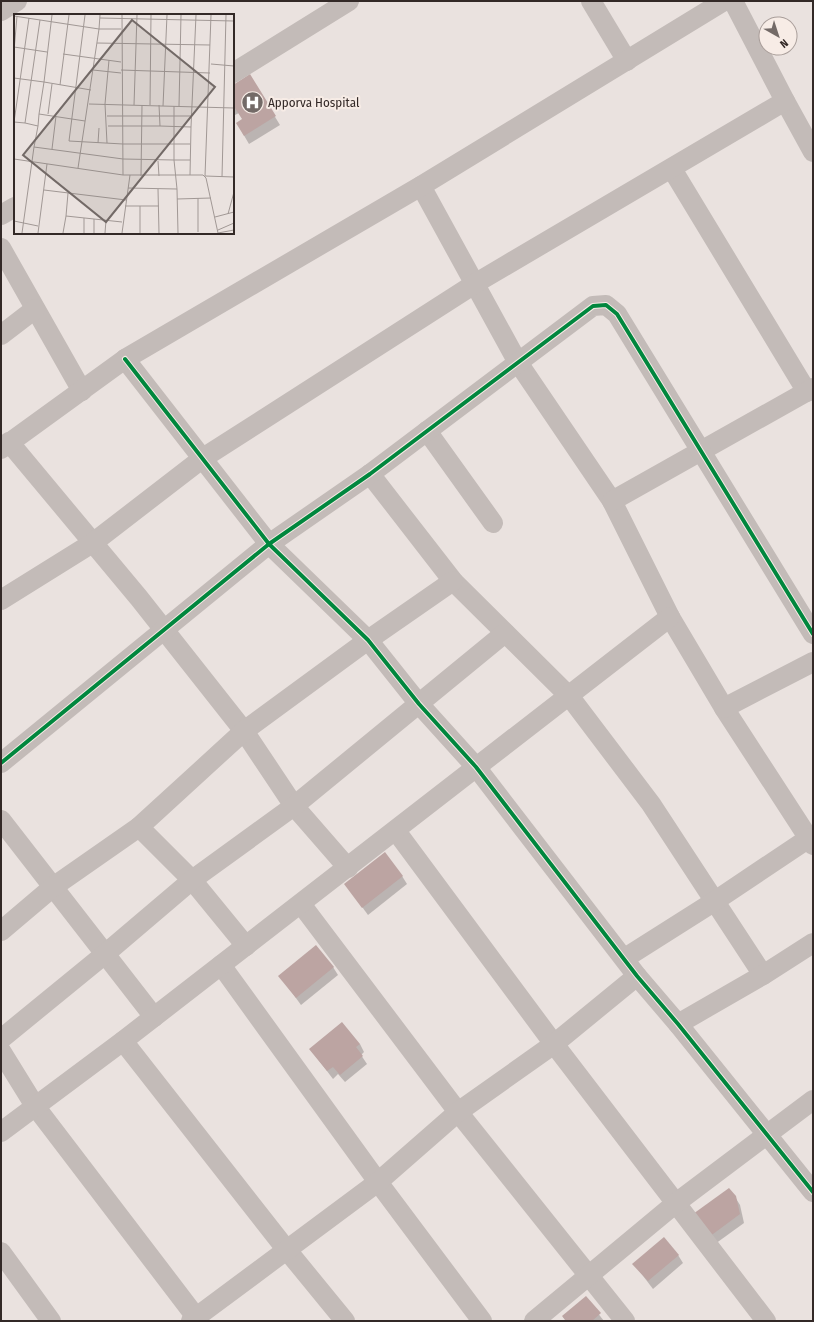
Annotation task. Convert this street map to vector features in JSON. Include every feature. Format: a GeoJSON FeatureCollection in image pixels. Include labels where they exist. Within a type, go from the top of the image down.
{"type":"FeatureCollection","features":[{"type":"Feature","properties":{"kind":"street"},"geometry":{"type":"LineString","coordinates":[[234,72],[350,1]]}},
{"type":"Feature","properties":{"kind":"street"},"geometry":{"type":"LineString","coordinates":[[591,1],[627,61]]}},
{"type":"Feature","properties":{"kind":"street"},"geometry":{"type":"LineString","coordinates":[[348,868],[294,806],[244,731],[94,542],[5,445],[82,391],[124,359],[421,186],[724,1]]}},
{"type":"Feature","properties":{"kind":"street"},"geometry":{"type":"LineString","coordinates":[[733,1],[813,152]]}},
{"type":"Feature","properties":{"kind":"street"},"geometry":{"type":"LineString","coordinates":[[1,600],[94,542],[203,458],[476,283],[672,169],[785,101]]}},
{"type":"Feature","properties":{"kind":"street"},"geometry":{"type":"LineString","coordinates":[[612,501],[810,390],[672,169]]}},
{"type":"Feature","properties":{"kind":"street"},"geometry":{"type":"LineString","coordinates":[[421,186],[476,283],[517,361],[612,501],[670,618],[724,708],[811,841],[625,958]]}},
{"type":"Feature","properties":{"kind":"street"},"geometry":{"type":"LineString","coordinates":[[1,215],[14,208]]}},
{"type":"Feature","properties":{"kind":"street"},"geometry":{"type":"LineString","coordinates":[[1,248],[82,391]]}},
{"type":"Feature","properties":{"kind":"street"},"geometry":{"type":"LineString","coordinates":[[1,764],[268,544],[370,474],[517,361],[593,306],[606,305],[617,314],[699,451],[813,634]]}},
{"type":"Feature","properties":{"kind":"street"},"geometry":{"type":"LineString","coordinates":[[1,335],[35,309]]}},
{"type":"Feature","properties":{"kind":"street"},"geometry":{"type":"LineString","coordinates":[[124,359],[203,458],[268,544],[368,640],[419,704],[476,767],[625,958],[637,976],[678,1024],[813,1192]]}},
{"type":"Feature","properties":{"kind":"street"},"geometry":{"type":"LineString","coordinates":[[427,431],[493,523]]}},
{"type":"Feature","properties":{"kind":"street"},"geometry":{"type":"LineString","coordinates":[[370,474],[452,581],[570,697],[651,804],[763,975]]}},
{"type":"Feature","properties":{"kind":"street"},"geometry":{"type":"LineString","coordinates":[[1,931],[53,887],[139,827],[244,731],[368,640],[452,581]]}},
{"type":"Feature","properties":{"kind":"street"},"geometry":{"type":"LineString","coordinates":[[1,1132],[123,1041],[396,831],[476,767],[570,697],[670,618]]}},
{"type":"Feature","properties":{"kind":"street"},"geometry":{"type":"LineString","coordinates":[[1,1039],[105,954],[192,880],[294,806],[505,633]]}},
{"type":"Feature","properties":{"kind":"street"},"geometry":{"type":"LineString","coordinates":[[724,708],[813,662]]}},
{"type":"Feature","properties":{"kind":"street"},"geometry":{"type":"LineString","coordinates":[[1,820],[154,1017]]}},
{"type":"Feature","properties":{"kind":"street"},"geometry":{"type":"LineString","coordinates":[[139,827],[192,880],[246,946]]}},
{"type":"Feature","properties":{"kind":"street"},"geometry":{"type":"LineString","coordinates":[[396,831],[554,1044],[766,1321]]}},
{"type":"Feature","properties":{"kind":"street"},"geometry":{"type":"LineString","coordinates":[[301,904],[458,1112],[625,1321]]}},
{"type":"Feature","properties":{"kind":"street"},"geometry":{"type":"LineString","coordinates":[[678,1024],[763,975],[813,943]]}},
{"type":"Feature","properties":{"kind":"street"},"geometry":{"type":"LineString","coordinates":[[221,965],[378,1182],[482,1321]]}},
{"type":"Feature","properties":{"kind":"street"},"geometry":{"type":"LineString","coordinates":[[1,1051],[35,1106],[195,1320],[286,1249],[378,1182],[458,1112],[554,1044],[637,976]]}},
{"type":"Feature","properties":{"kind":"street"},"geometry":{"type":"LineString","coordinates":[[123,1041],[286,1249],[345,1321]]}},
{"type":"Feature","properties":{"kind":"street"},"geometry":{"type":"LineString","coordinates":[[534,1321],[588,1274],[676,1202],[813,1100]]}},
{"type":"Feature","properties":{"kind":"street"},"geometry":{"type":"LineString","coordinates":[[1,1252],[51,1321]]}},
{"type":"Feature","properties":{"kind":"building"},"geometry":{"type":"Polygon","coordinates":[[[250,74],[276,116],[244,136],[236,123],[242,119],[234,107],[234,84],[250,74]]]}},
{"type":"Feature","properties":{"kind":"building"},"geometry":{"type":"Polygon","coordinates":[[[385,852],[403,876],[362,908],[344,884],[385,852]]]}},
{"type":"Feature","properties":{"kind":"building"},"geometry":{"type":"Polygon","coordinates":[[[316,945],[334,967],[296,998],[278,976],[316,945]]]}},
{"type":"Feature","properties":{"kind":"building"},"geometry":{"type":"Polygon","coordinates":[[[342,1022],[360,1044],[356,1047],[363,1056],[340,1075],[333,1067],[327,1071],[309,1049],[342,1022]]]}},
{"type":"Feature","properties":{"kind":"building"},"geometry":{"type":"Polygon","coordinates":[[[729,1188],[736,1196],[740,1214],[709,1237],[693,1214],[729,1188]]]}},
{"type":"Feature","properties":{"kind":"building"},"geometry":{"type":"Polygon","coordinates":[[[664,1237],[679,1255],[648,1281],[632,1264],[664,1237]]]}},
{"type":"Feature","properties":{"kind":"building"},"geometry":{"type":"Polygon","coordinates":[[[586,1296],[601,1313],[592,1321],[566,1321],[562,1316],[586,1296]]]}},
{"type":"Feature","properties":{"kind":"cycle path"},"geometry":{"type":"LineString","coordinates":[[1,763],[269,544],[370,474],[593,306],[606,305],[617,314],[813,634]]}},
{"type":"Feature","properties":{"kind":"cycle path"},"geometry":{"type":"LineString","coordinates":[[125,359],[269,544],[368,640],[419,704],[476,767],[637,976],[678,1024],[813,1192]]}},
{"type":"Feature","properties":{"kind":"place","name":"Apporva Hospital"},"geometry":{"type":"Point","coordinates":[252,102]}}]}
